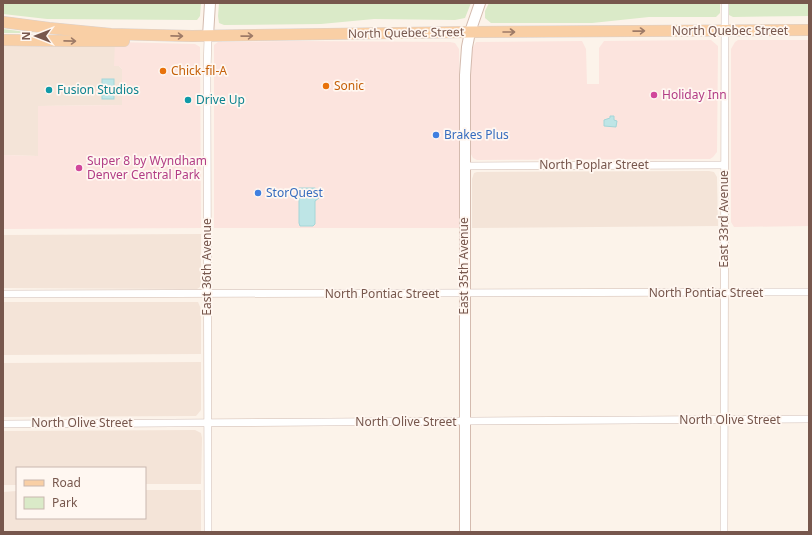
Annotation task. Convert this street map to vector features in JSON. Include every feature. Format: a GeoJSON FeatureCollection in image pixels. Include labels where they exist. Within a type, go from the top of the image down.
{"type":"FeatureCollection","features":[{"type":"Feature","properties":{"kind":"main road","name":"North Quebec Street"},"geometry":{"type":"LineString","coordinates":[[3,22],[71,30],[146,35],[208,36],[470,32],[809,30]]}},
{"type":"Feature","properties":{"kind":"main road"},"geometry":{"type":"LineString","coordinates":[[3,40],[109,41],[127,40],[146,35]]}},
{"type":"Feature","properties":{"kind":"street","name":"East 36th Avenue"},"geometry":{"type":"LineString","coordinates":[[208,532],[207,73],[210,3]]}},
{"type":"Feature","properties":{"kind":"street","name":"East 35th Avenue"},"geometry":{"type":"LineString","coordinates":[[465,532],[465,75],[467,47],[470,32],[480,3]]}},
{"type":"Feature","properties":{"kind":"street","name":"East 33rd Avenue"},"geometry":{"type":"LineString","coordinates":[[724,3],[724,532]]}},
{"type":"Feature","properties":{"kind":"street","name":"North Poplar Street"},"geometry":{"type":"LineString","coordinates":[[465,166],[724,164]]}},
{"type":"Feature","properties":{"kind":"street","name":"North Pontiac Street"},"geometry":{"type":"LineString","coordinates":[[3,294],[809,292]]}},
{"type":"Feature","properties":{"kind":"street","name":"North Olive Street"},"geometry":{"type":"LineString","coordinates":[[3,424],[809,419]]}},
{"type":"Feature","properties":{"kind":"shaded area"},"geometry":{"type":"Polygon","coordinates":[[[711,40],[718,46],[717,152],[710,159],[477,160],[473,158],[471,154],[471,53],[476,42],[582,41],[586,49],[587,84],[599,84],[599,48],[604,41],[711,40]]]}},
{"type":"Feature","properties":{"kind":"shaded area"},"geometry":{"type":"Polygon","coordinates":[[[738,40],[809,40],[809,226],[734,227],[731,222],[731,49],[738,40]]]}},
{"type":"Feature","properties":{"kind":"shaded area"},"geometry":{"type":"Polygon","coordinates":[[[297,41],[455,43],[459,49],[459,228],[214,228],[214,45],[218,42],[297,41]]]}},
{"type":"Feature","properties":{"kind":"shaded area","name":"Fusion Studios"},"geometry":{"type":"Polygon","coordinates":[[[115,42],[115,66],[119,66],[122,69],[123,105],[38,106],[38,156],[3,155],[3,43],[115,42]]]}},
{"type":"Feature","properties":{"kind":"shaded area"},"geometry":{"type":"Polygon","coordinates":[[[115,42],[195,44],[200,47],[201,228],[3,229],[3,155],[38,156],[38,106],[122,105],[122,69],[119,66],[114,66],[115,42]]]}},
{"type":"Feature","properties":{"kind":"shaded area"},"geometry":{"type":"Polygon","coordinates":[[[477,172],[714,172],[717,177],[718,226],[472,228],[472,179],[474,173],[477,172]]]}},
{"type":"Feature","properties":{"kind":"shaded area"},"geometry":{"type":"Polygon","coordinates":[[[201,234],[201,283],[200,287],[197,289],[3,288],[3,235],[201,234]]]}},
{"type":"Feature","properties":{"kind":"shaded area"},"geometry":{"type":"Polygon","coordinates":[[[3,302],[198,302],[201,309],[201,354],[3,355],[3,302]]]}},
{"type":"Feature","properties":{"kind":"shaded area"},"geometry":{"type":"Polygon","coordinates":[[[201,362],[201,410],[196,416],[3,417],[3,363],[201,362]]]}},
{"type":"Feature","properties":{"kind":"shaded area"},"geometry":{"type":"Polygon","coordinates":[[[195,430],[201,433],[202,438],[201,484],[146,484],[146,467],[16,467],[16,485],[3,485],[3,431],[195,430]]]}},
{"type":"Feature","properties":{"kind":"shaded area"},"geometry":{"type":"Polygon","coordinates":[[[146,490],[201,490],[201,532],[3,532],[3,492],[16,491],[16,519],[146,519],[146,490]]]}},
{"type":"Feature","properties":{"kind":"green space"},"geometry":{"type":"Polygon","coordinates":[[[3,3],[201,3],[200,16],[197,20],[194,20],[47,19],[3,14],[3,3]]]}},
{"type":"Feature","properties":{"kind":"green space"},"geometry":{"type":"Polygon","coordinates":[[[219,3],[471,3],[465,18],[455,20],[374,19],[321,24],[224,25],[219,23],[219,3]]]}},
{"type":"Feature","properties":{"kind":"green space"},"geometry":{"type":"Polygon","coordinates":[[[489,3],[720,3],[720,13],[716,17],[649,17],[592,23],[491,23],[485,18],[485,11],[489,3]]]}},
{"type":"Feature","properties":{"kind":"green space"},"geometry":{"type":"Polygon","coordinates":[[[729,3],[809,3],[809,16],[733,17],[729,15],[729,3]]]}},
{"type":"Feature","properties":{"kind":"green space"},"geometry":{"type":"Polygon","coordinates":[[[3,29],[34,33],[3,33],[3,29]]]}},
{"type":"Feature","properties":{"kind":"water"},"geometry":{"type":"Polygon","coordinates":[[[102,79],[114,79],[114,99],[102,99],[102,79]]]}},
{"type":"Feature","properties":{"kind":"water"},"geometry":{"type":"Polygon","coordinates":[[[610,116],[614,116],[614,120],[617,121],[616,127],[604,126],[604,120],[610,118],[610,116]]]}},
{"type":"Feature","properties":{"kind":"water"},"geometry":{"type":"Polygon","coordinates":[[[299,188],[315,188],[319,191],[319,198],[315,201],[315,224],[313,226],[300,226],[299,188]]]}},
{"type":"Feature","properties":{"kind":"place","name":"Chick-fil-A"},"geometry":{"type":"Point","coordinates":[163,71]}},
{"type":"Feature","properties":{"kind":"place","name":"Sonic"},"geometry":{"type":"Point","coordinates":[326,86]}},
{"type":"Feature","properties":{"kind":"place","name":"Fusion Studios"},"geometry":{"type":"Point","coordinates":[49,90]}},
{"type":"Feature","properties":{"kind":"place","name":"Holiday Inn"},"geometry":{"type":"Point","coordinates":[654,95]}},
{"type":"Feature","properties":{"kind":"place","name":"Drive Up"},"geometry":{"type":"Point","coordinates":[188,100]}},
{"type":"Feature","properties":{"kind":"place","name":"Brakes Plus"},"geometry":{"type":"Point","coordinates":[436,135]}},
{"type":"Feature","properties":{"kind":"place","name":"Super 8 by Wyndham Denver Central Park"},"geometry":{"type":"Point","coordinates":[79,168]}},
{"type":"Feature","properties":{"kind":"place","name":"StorQuest"},"geometry":{"type":"Point","coordinates":[258,193]}}]}
